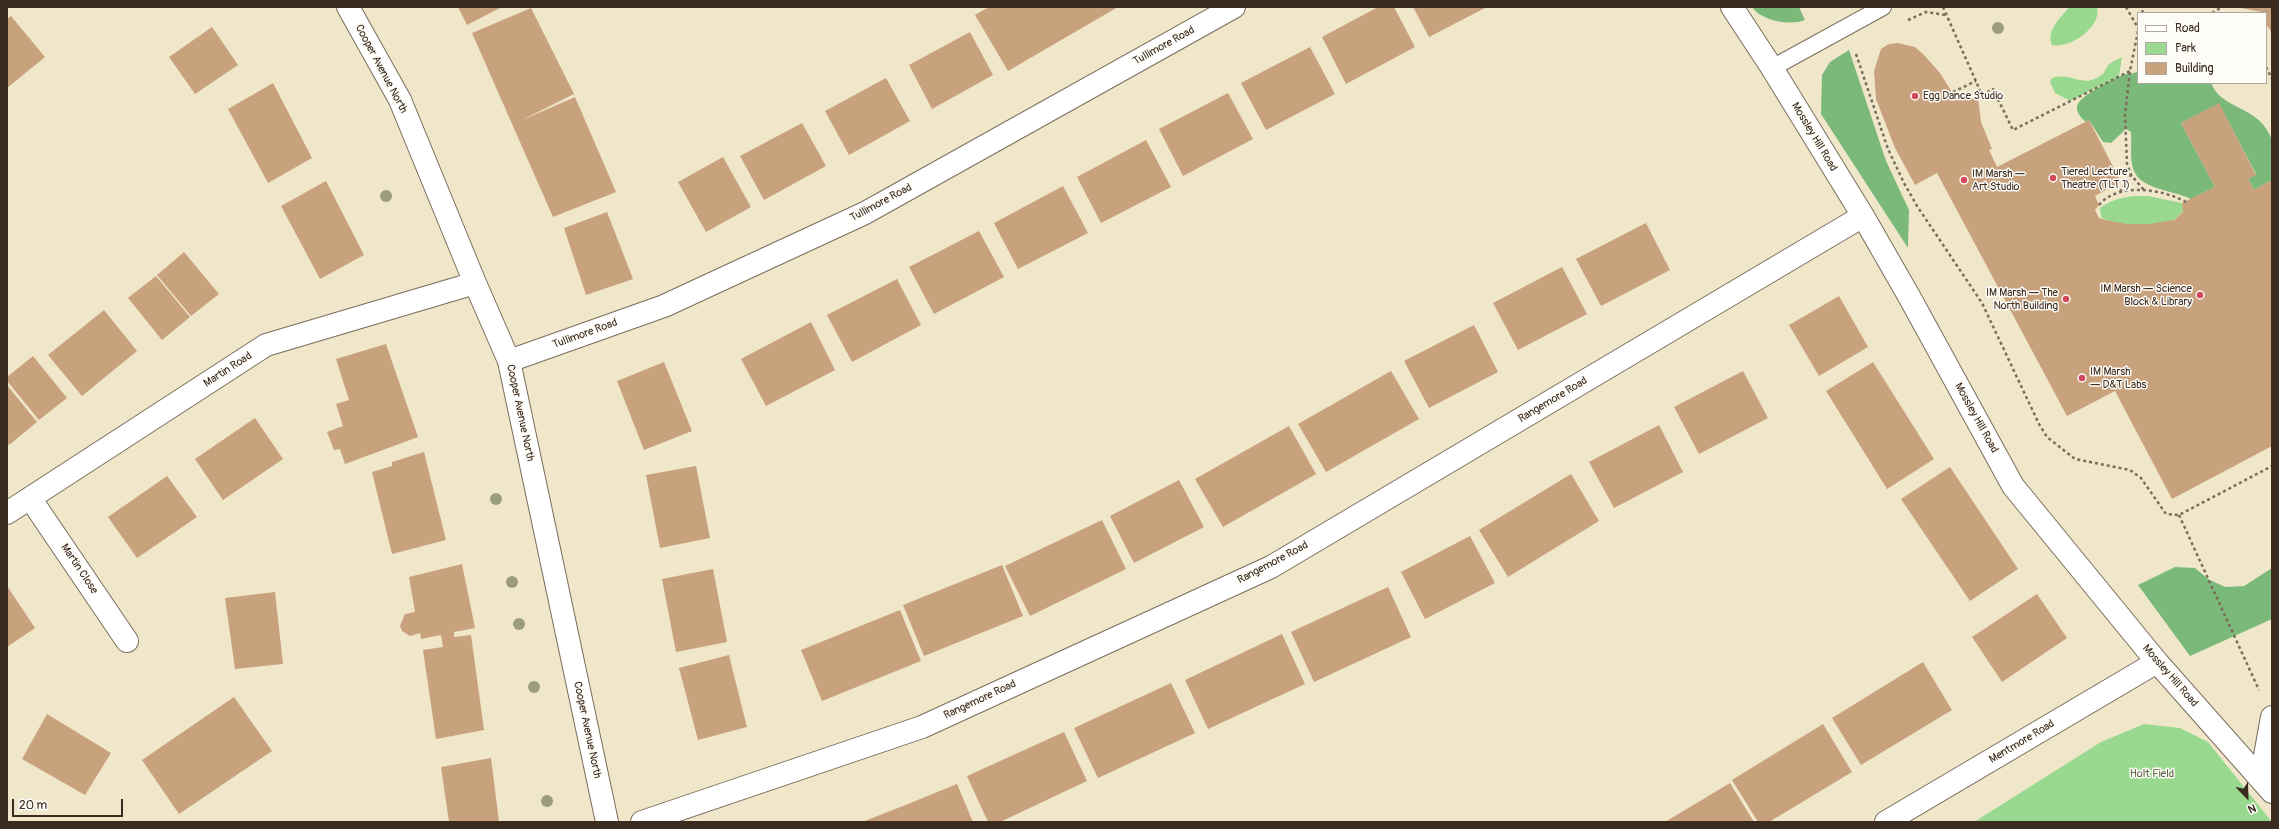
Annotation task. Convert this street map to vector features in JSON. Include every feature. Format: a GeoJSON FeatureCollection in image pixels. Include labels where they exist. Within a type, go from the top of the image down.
{"type":"FeatureCollection","features":[{"type":"Feature","properties":{"kind":"street","name":"Cooper Avenue North"},"geometry":{"type":"LineString","coordinates":[[348,7],[400,100],[475,283],[509,360],[606,822]]}},
{"type":"Feature","properties":{"kind":"street","name":"Tullimore Road"},"geometry":{"type":"LineString","coordinates":[[509,360],[664,306],[865,213],[1234,7]]}},
{"type":"Feature","properties":{"kind":"street","name":"Mossley Hill Road"},"geometry":{"type":"LineString","coordinates":[[1732,7],[1772,68],[1862,216],[1910,298],[2013,486],[2157,662],[2266,785]]}},
{"type":"Feature","properties":{"kind":"street","name":"Rangemore Road"},"geometry":{"type":"LineString","coordinates":[[642,822],[922,727],[1271,567],[1862,216]]}},
{"type":"Feature","properties":{"kind":"street","name":"Martin Road"},"geometry":{"type":"LineString","coordinates":[[7,513],[266,345],[475,283]]}},
{"type":"Feature","properties":{"kind":"street","name":"Martin Close"},"geometry":{"type":"LineString","coordinates":[[30,498],[127,641]]}},
{"type":"Feature","properties":{"kind":"street","name":"Mentmore Road"},"geometry":{"type":"LineString","coordinates":[[1886,822],[2157,662]]}},
{"type":"Feature","properties":{"kind":"street"},"geometry":{"type":"LineString","coordinates":[[2266,785],[2272,718]]}},
{"type":"Feature","properties":{"kind":"lane"},"geometry":{"type":"LineString","coordinates":[[1772,68],[1883,7]]}},
{"type":"Feature","properties":{"kind":"path"},"geometry":{"type":"LineString","coordinates":[[1942,7],[1982,95],[1993,89],[2013,130],[2130,71]]}},
{"type":"Feature","properties":{"kind":"path"},"geometry":{"type":"LineString","coordinates":[[2126,7],[2137,27]]}},
{"type":"Feature","properties":{"kind":"path"},"geometry":{"type":"LineString","coordinates":[[1918,15],[1926,12],[1946,15]]}},
{"type":"Feature","properties":{"kind":"path"},"geometry":{"type":"LineString","coordinates":[[2137,34],[2130,71],[2125,115],[2127,164],[2131,175],[2144,190]]}},
{"type":"Feature","properties":{"kind":"path"},"geometry":{"type":"LineString","coordinates":[[1854,48],[1888,149],[1904,183],[1921,213],[1982,302],[2039,424],[2047,437],[2075,458],[2130,470],[2141,478],[2166,514],[2179,515],[2272,466]]}},
{"type":"Feature","properties":{"kind":"path"},"geometry":{"type":"LineString","coordinates":[[2267,69],[2272,79]]}},
{"type":"Feature","properties":{"kind":"path"},"geometry":{"type":"LineString","coordinates":[[1953,92],[1976,81]]}},
{"type":"Feature","properties":{"kind":"path"},"geometry":{"type":"LineString","coordinates":[[2119,192],[2125,187],[2131,175]]}},
{"type":"Feature","properties":{"kind":"path"},"geometry":{"type":"LineString","coordinates":[[2099,205],[2105,197],[2119,192],[2144,190],[2168,194],[2186,202]]}},
{"type":"Feature","properties":{"kind":"path"},"geometry":{"type":"LineString","coordinates":[[2179,515],[2272,718]]}},
{"type":"Feature","properties":{"kind":"green space"},"geometry":{"type":"Polygon","coordinates":[[[1752,7],[1799,7],[1805,20],[1799,22],[1777,21],[1762,16],[1752,7]]]}},
{"type":"Feature","properties":{"kind":"green space"},"geometry":{"type":"Polygon","coordinates":[[[2069,7],[2097,7],[2095,22],[2090,29],[2075,40],[2067,44],[2052,45],[2052,30],[2069,7]]]}},
{"type":"Feature","properties":{"kind":"green space"},"geometry":{"type":"Polygon","coordinates":[[[1849,50],[1886,161],[1909,210],[1908,248],[1821,114],[1822,75],[1830,62],[1849,50]]]}},
{"type":"Feature","properties":{"kind":"green space"},"geometry":{"type":"Polygon","coordinates":[[[2122,57],[2119,76],[2070,101],[2055,93],[2050,82],[2052,78],[2060,77],[2084,81],[2097,78],[2104,73],[2109,65],[2122,57]]]}},
{"type":"Feature","properties":{"kind":"green space"},"geometry":{"type":"Polygon","coordinates":[[[2137,72],[2137,84],[2212,84],[2216,92],[2223,99],[2259,120],[2266,129],[2273,144],[2272,180],[2254,190],[2248,179],[2256,174],[2219,104],[2181,123],[2215,187],[2191,199],[2145,183],[2139,178],[2133,169],[2131,132],[2126,129],[2111,143],[2103,142],[2089,120],[2086,122],[2079,115],[2077,110],[2079,102],[2098,87],[2126,74],[2137,72]]]}},
{"type":"Feature","properties":{"kind":"green space"},"geometry":{"type":"Polygon","coordinates":[[[2134,196],[2148,196],[2182,203],[2183,212],[2173,220],[2147,224],[2116,223],[2101,217],[2100,208],[2104,205],[2116,200],[2134,196]]]}},
{"type":"Feature","properties":{"kind":"green space"},"geometry":{"type":"Polygon","coordinates":[[[2175,567],[2195,568],[2208,579],[2225,587],[2244,586],[2272,568],[2272,619],[2190,656],[2138,585],[2175,567]]]}},
{"type":"Feature","properties":{"kind":"green space","name":"Holt Field"},"geometry":{"type":"Polygon","coordinates":[[[2144,724],[2180,728],[2208,742],[2272,822],[1974,822],[2101,742],[2144,724]]]}},
{"type":"Feature","properties":{"kind":"building"},"geometry":{"type":"Polygon","coordinates":[[[458,7],[502,7],[467,25],[458,7]]]}},
{"type":"Feature","properties":{"kind":"building"},"geometry":{"type":"Polygon","coordinates":[[[989,7],[1118,7],[1008,71],[975,15],[989,7]]]}},
{"type":"Feature","properties":{"kind":"building"},"geometry":{"type":"Polygon","coordinates":[[[1378,7],[1394,7],[1415,47],[1346,84],[1322,37],[1378,7]]]}},
{"type":"Feature","properties":{"kind":"building"},"geometry":{"type":"Polygon","coordinates":[[[1413,7],[1487,7],[1429,37],[1413,7]]]}},
{"type":"Feature","properties":{"kind":"building"},"geometry":{"type":"Polygon","coordinates":[[[2236,7],[2272,7],[2272,33],[2267,26],[2267,12],[2236,7]]]}},
{"type":"Feature","properties":{"kind":"building"},"geometry":{"type":"Polygon","coordinates":[[[531,8],[574,94],[520,121],[575,97],[616,192],[553,217],[472,33],[531,8]]]}},
{"type":"Feature","properties":{"kind":"building"},"geometry":{"type":"Polygon","coordinates":[[[11,16],[45,57],[7,88],[7,19],[11,16]]]}},
{"type":"Feature","properties":{"kind":"building"},"geometry":{"type":"Polygon","coordinates":[[[212,27],[238,65],[195,94],[169,57],[212,27]]]}},
{"type":"Feature","properties":{"kind":"building"},"geometry":{"type":"Polygon","coordinates":[[[970,32],[993,75],[932,109],[909,65],[970,32]]]}},
{"type":"Feature","properties":{"kind":"building"},"geometry":{"type":"Polygon","coordinates":[[[1898,43],[1915,47],[1924,55],[1940,73],[1956,99],[1978,98],[1981,122],[1992,149],[1989,150],[1997,167],[2089,120],[2121,182],[2095,196],[2099,205],[2095,210],[2099,218],[2110,221],[2128,224],[2148,224],[2174,220],[2183,212],[2182,203],[2215,187],[2181,123],[2219,103],[2256,175],[2248,179],[2254,190],[2272,180],[2272,446],[2172,499],[2115,391],[2067,416],[1937,173],[1915,185],[1895,148],[1876,99],[1874,71],[1881,49],[1889,44],[1898,43]]]}},
{"type":"Feature","properties":{"kind":"building"},"geometry":{"type":"Polygon","coordinates":[[[1310,47],[1335,94],[1266,130],[1241,83],[1310,47]]]}},
{"type":"Feature","properties":{"kind":"building"},"geometry":{"type":"Polygon","coordinates":[[[886,78],[910,121],[849,155],[825,111],[886,78]]]}},
{"type":"Feature","properties":{"kind":"building"},"geometry":{"type":"Polygon","coordinates":[[[273,83],[312,158],[268,183],[228,109],[273,83]]]}},
{"type":"Feature","properties":{"kind":"building"},"geometry":{"type":"Polygon","coordinates":[[[1228,93],[1253,139],[1183,176],[1159,129],[1228,93]]]}},
{"type":"Feature","properties":{"kind":"building"},"geometry":{"type":"Polygon","coordinates":[[[802,123],[826,166],[764,200],[740,156],[802,123]]]}},
{"type":"Feature","properties":{"kind":"building"},"geometry":{"type":"Polygon","coordinates":[[[1146,140],[1171,187],[1101,223],[1077,177],[1146,140]]]}},
{"type":"Feature","properties":{"kind":"building"},"geometry":{"type":"Polygon","coordinates":[[[723,157],[751,207],[706,232],[678,182],[723,157]]]}},
{"type":"Feature","properties":{"kind":"building"},"geometry":{"type":"Polygon","coordinates":[[[326,181],[364,255],[320,279],[281,206],[326,181]]]}},
{"type":"Feature","properties":{"kind":"building"},"geometry":{"type":"Polygon","coordinates":[[[1063,186],[1088,233],[1018,269],[994,223],[1063,186]]]}},
{"type":"Feature","properties":{"kind":"building"},"geometry":{"type":"Polygon","coordinates":[[[607,212],[633,279],[586,295],[564,228],[607,212]]]}},
{"type":"Feature","properties":{"kind":"building"},"geometry":{"type":"Polygon","coordinates":[[[1646,223],[1670,270],[1601,306],[1576,259],[1646,223]]]}},
{"type":"Feature","properties":{"kind":"building"},"geometry":{"type":"Polygon","coordinates":[[[979,231],[1004,277],[934,314],[909,267],[979,231]]]}},
{"type":"Feature","properties":{"kind":"building"},"geometry":{"type":"Polygon","coordinates":[[[184,252],[219,294],[191,316],[157,275],[184,252]]]}},
{"type":"Feature","properties":{"kind":"building"},"geometry":{"type":"Polygon","coordinates":[[[1562,267],[1587,314],[1518,350],[1493,303],[1562,267]]]}},
{"type":"Feature","properties":{"kind":"building"},"geometry":{"type":"Polygon","coordinates":[[[156,276],[190,317],[162,340],[128,298],[156,276]]]}},
{"type":"Feature","properties":{"kind":"building"},"geometry":{"type":"Polygon","coordinates":[[[897,279],[921,325],[852,362],[827,315],[897,279]]]}},
{"type":"Feature","properties":{"kind":"building"},"geometry":{"type":"Polygon","coordinates":[[[1839,296],[1868,347],[1819,376],[1789,325],[1839,296]]]}},
{"type":"Feature","properties":{"kind":"building"},"geometry":{"type":"Polygon","coordinates":[[[104,310],[137,351],[82,396],[48,355],[104,310]]]}},
{"type":"Feature","properties":{"kind":"building"},"geometry":{"type":"Polygon","coordinates":[[[811,322],[835,370],[766,406],[741,359],[811,322]]]}},
{"type":"Feature","properties":{"kind":"building"},"geometry":{"type":"Polygon","coordinates":[[[1474,325],[1498,372],[1429,408],[1404,361],[1474,325]]]}},
{"type":"Feature","properties":{"kind":"building"},"geometry":{"type":"Polygon","coordinates":[[[386,344],[418,437],[345,464],[340,449],[334,450],[327,432],[343,426],[336,404],[349,400],[336,359],[386,344]]]}},
{"type":"Feature","properties":{"kind":"building"},"geometry":{"type":"Polygon","coordinates":[[[33,356],[67,398],[39,420],[7,381],[7,377],[33,356]]]}},
{"type":"Feature","properties":{"kind":"building"},"geometry":{"type":"Polygon","coordinates":[[[664,362],[692,431],[644,450],[617,381],[664,362]]]}},
{"type":"Feature","properties":{"kind":"building"},"geometry":{"type":"Polygon","coordinates":[[[1873,362],[1934,459],[1887,489],[1826,391],[1873,362]]]}},
{"type":"Feature","properties":{"kind":"building"},"geometry":{"type":"Polygon","coordinates":[[[1391,371],[1419,419],[1326,472],[1298,424],[1391,371]]]}},
{"type":"Feature","properties":{"kind":"building"},"geometry":{"type":"Polygon","coordinates":[[[1743,371],[1768,418],[1699,454],[1674,407],[1743,371]]]}},
{"type":"Feature","properties":{"kind":"building"},"geometry":{"type":"Polygon","coordinates":[[[7,385],[37,422],[9,445],[7,442],[7,385]]]}},
{"type":"Feature","properties":{"kind":"building"},"geometry":{"type":"Polygon","coordinates":[[[255,418],[283,459],[223,500],[195,459],[255,418]]]}},
{"type":"Feature","properties":{"kind":"building"},"geometry":{"type":"Polygon","coordinates":[[[1659,425],[1683,472],[1614,508],[1589,462],[1659,425]]]}},
{"type":"Feature","properties":{"kind":"building"},"geometry":{"type":"Polygon","coordinates":[[[1289,426],[1316,474],[1223,527],[1195,479],[1289,426]]]}},
{"type":"Feature","properties":{"kind":"building"},"geometry":{"type":"Polygon","coordinates":[[[424,452],[446,540],[392,554],[372,472],[392,466],[392,462],[424,452]]]}},
{"type":"Feature","properties":{"kind":"building"},"geometry":{"type":"Polygon","coordinates":[[[696,466],[710,538],[660,548],[646,475],[696,466]]]}},
{"type":"Feature","properties":{"kind":"building"},"geometry":{"type":"Polygon","coordinates":[[[1950,467],[2018,569],[1970,601],[1901,499],[1950,467]]]}},
{"type":"Feature","properties":{"kind":"building"},"geometry":{"type":"Polygon","coordinates":[[[1571,474],[1599,521],[1508,577],[1479,530],[1571,474]]]}},
{"type":"Feature","properties":{"kind":"building"},"geometry":{"type":"Polygon","coordinates":[[[167,476],[197,517],[137,558],[108,517],[167,476]]]}},
{"type":"Feature","properties":{"kind":"building"},"geometry":{"type":"Polygon","coordinates":[[[1179,480],[1204,527],[1134,563],[1110,516],[1179,480]]]}},
{"type":"Feature","properties":{"kind":"building"},"geometry":{"type":"Polygon","coordinates":[[[1102,520],[1126,569],[1030,616],[1005,566],[1102,520]]]}},
{"type":"Feature","properties":{"kind":"building"},"geometry":{"type":"Polygon","coordinates":[[[1470,536],[1495,583],[1425,619],[1401,572],[1470,536]]]}},
{"type":"Feature","properties":{"kind":"building"},"geometry":{"type":"Polygon","coordinates":[[[462,564],[475,628],[454,632],[454,637],[471,635],[484,730],[436,739],[423,650],[443,647],[441,635],[421,639],[420,633],[410,636],[402,631],[400,626],[405,614],[415,612],[409,577],[462,564]]]}},
{"type":"Feature","properties":{"kind":"building"},"geometry":{"type":"Polygon","coordinates":[[[1002,565],[1023,616],[924,656],[903,605],[1002,565]]]}},
{"type":"Feature","properties":{"kind":"building"},"geometry":{"type":"Polygon","coordinates":[[[713,569],[727,642],[676,652],[662,579],[713,569]]]}},
{"type":"Feature","properties":{"kind":"building"},"geometry":{"type":"Polygon","coordinates":[[[7,586],[35,628],[7,647],[7,586]]]}},
{"type":"Feature","properties":{"kind":"building"},"geometry":{"type":"Polygon","coordinates":[[[1388,587],[1411,637],[1314,682],[1291,632],[1388,587]]]}},
{"type":"Feature","properties":{"kind":"building"},"geometry":{"type":"Polygon","coordinates":[[[275,592],[283,664],[235,669],[225,598],[275,592]]]}},
{"type":"Feature","properties":{"kind":"building"},"geometry":{"type":"Polygon","coordinates":[[[2037,594],[2067,638],[2002,682],[1972,637],[2037,594]]]}},
{"type":"Feature","properties":{"kind":"building"},"geometry":{"type":"Polygon","coordinates":[[[900,610],[921,661],[822,701],[801,650],[900,610]]]}},
{"type":"Feature","properties":{"kind":"building"},"geometry":{"type":"Polygon","coordinates":[[[1282,634],[1305,684],[1208,729],[1185,680],[1282,634]]]}},
{"type":"Feature","properties":{"kind":"building"},"geometry":{"type":"Polygon","coordinates":[[[729,655],[747,727],[698,740],[679,668],[729,655]]]}},
{"type":"Feature","properties":{"kind":"building"},"geometry":{"type":"Polygon","coordinates":[[[1923,662],[1952,710],[1861,765],[1832,718],[1923,662]]]}},
{"type":"Feature","properties":{"kind":"building"},"geometry":{"type":"Polygon","coordinates":[[[1171,683],[1195,733],[1098,778],[1074,728],[1171,683]]]}},
{"type":"Feature","properties":{"kind":"building"},"geometry":{"type":"Polygon","coordinates":[[[234,697],[272,751],[179,814],[142,760],[234,697]]]}},
{"type":"Feature","properties":{"kind":"building"},"geometry":{"type":"Polygon","coordinates":[[[47,714],[111,753],[85,795],[22,759],[47,714]]]}},
{"type":"Feature","properties":{"kind":"building"},"geometry":{"type":"Polygon","coordinates":[[[1823,724],[1852,772],[1769,822],[1758,822],[1732,780],[1823,724]]]}},
{"type":"Feature","properties":{"kind":"building"},"geometry":{"type":"Polygon","coordinates":[[[1064,732],[1087,781],[1000,822],[988,822],[967,776],[1064,732]]]}},
{"type":"Feature","properties":{"kind":"building"},"geometry":{"type":"Polygon","coordinates":[[[491,758],[499,822],[449,822],[441,767],[491,758]]]}},
{"type":"Feature","properties":{"kind":"building"},"geometry":{"type":"Polygon","coordinates":[[[1730,783],[1754,822],[1665,822],[1730,783]]]}},
{"type":"Feature","properties":{"kind":"building"},"geometry":{"type":"Polygon","coordinates":[[[957,784],[973,822],[862,822],[908,804],[957,784]]]}},
{"type":"Feature","properties":{"kind":"place","name":"Egg Dance Studio"},"geometry":{"type":"Point","coordinates":[1915,96]}},
{"type":"Feature","properties":{"kind":"place","name":"Tiered Lecture Theatre (TLT 1)"},"geometry":{"type":"Point","coordinates":[2053,178]}},
{"type":"Feature","properties":{"kind":"place","name":"IM Marsh — Art Studio"},"geometry":{"type":"Point","coordinates":[1964,180]}},
{"type":"Feature","properties":{"kind":"place","name":"IM Marsh — Science Block & Library"},"geometry":{"type":"Point","coordinates":[2200,295]}},
{"type":"Feature","properties":{"kind":"place","name":"IM Marsh — The North Building"},"geometry":{"type":"Point","coordinates":[2066,299]}},
{"type":"Feature","properties":{"kind":"place","name":"IM Marsh — D&T Labs"},"geometry":{"type":"Point","coordinates":[2082,378]}}]}
